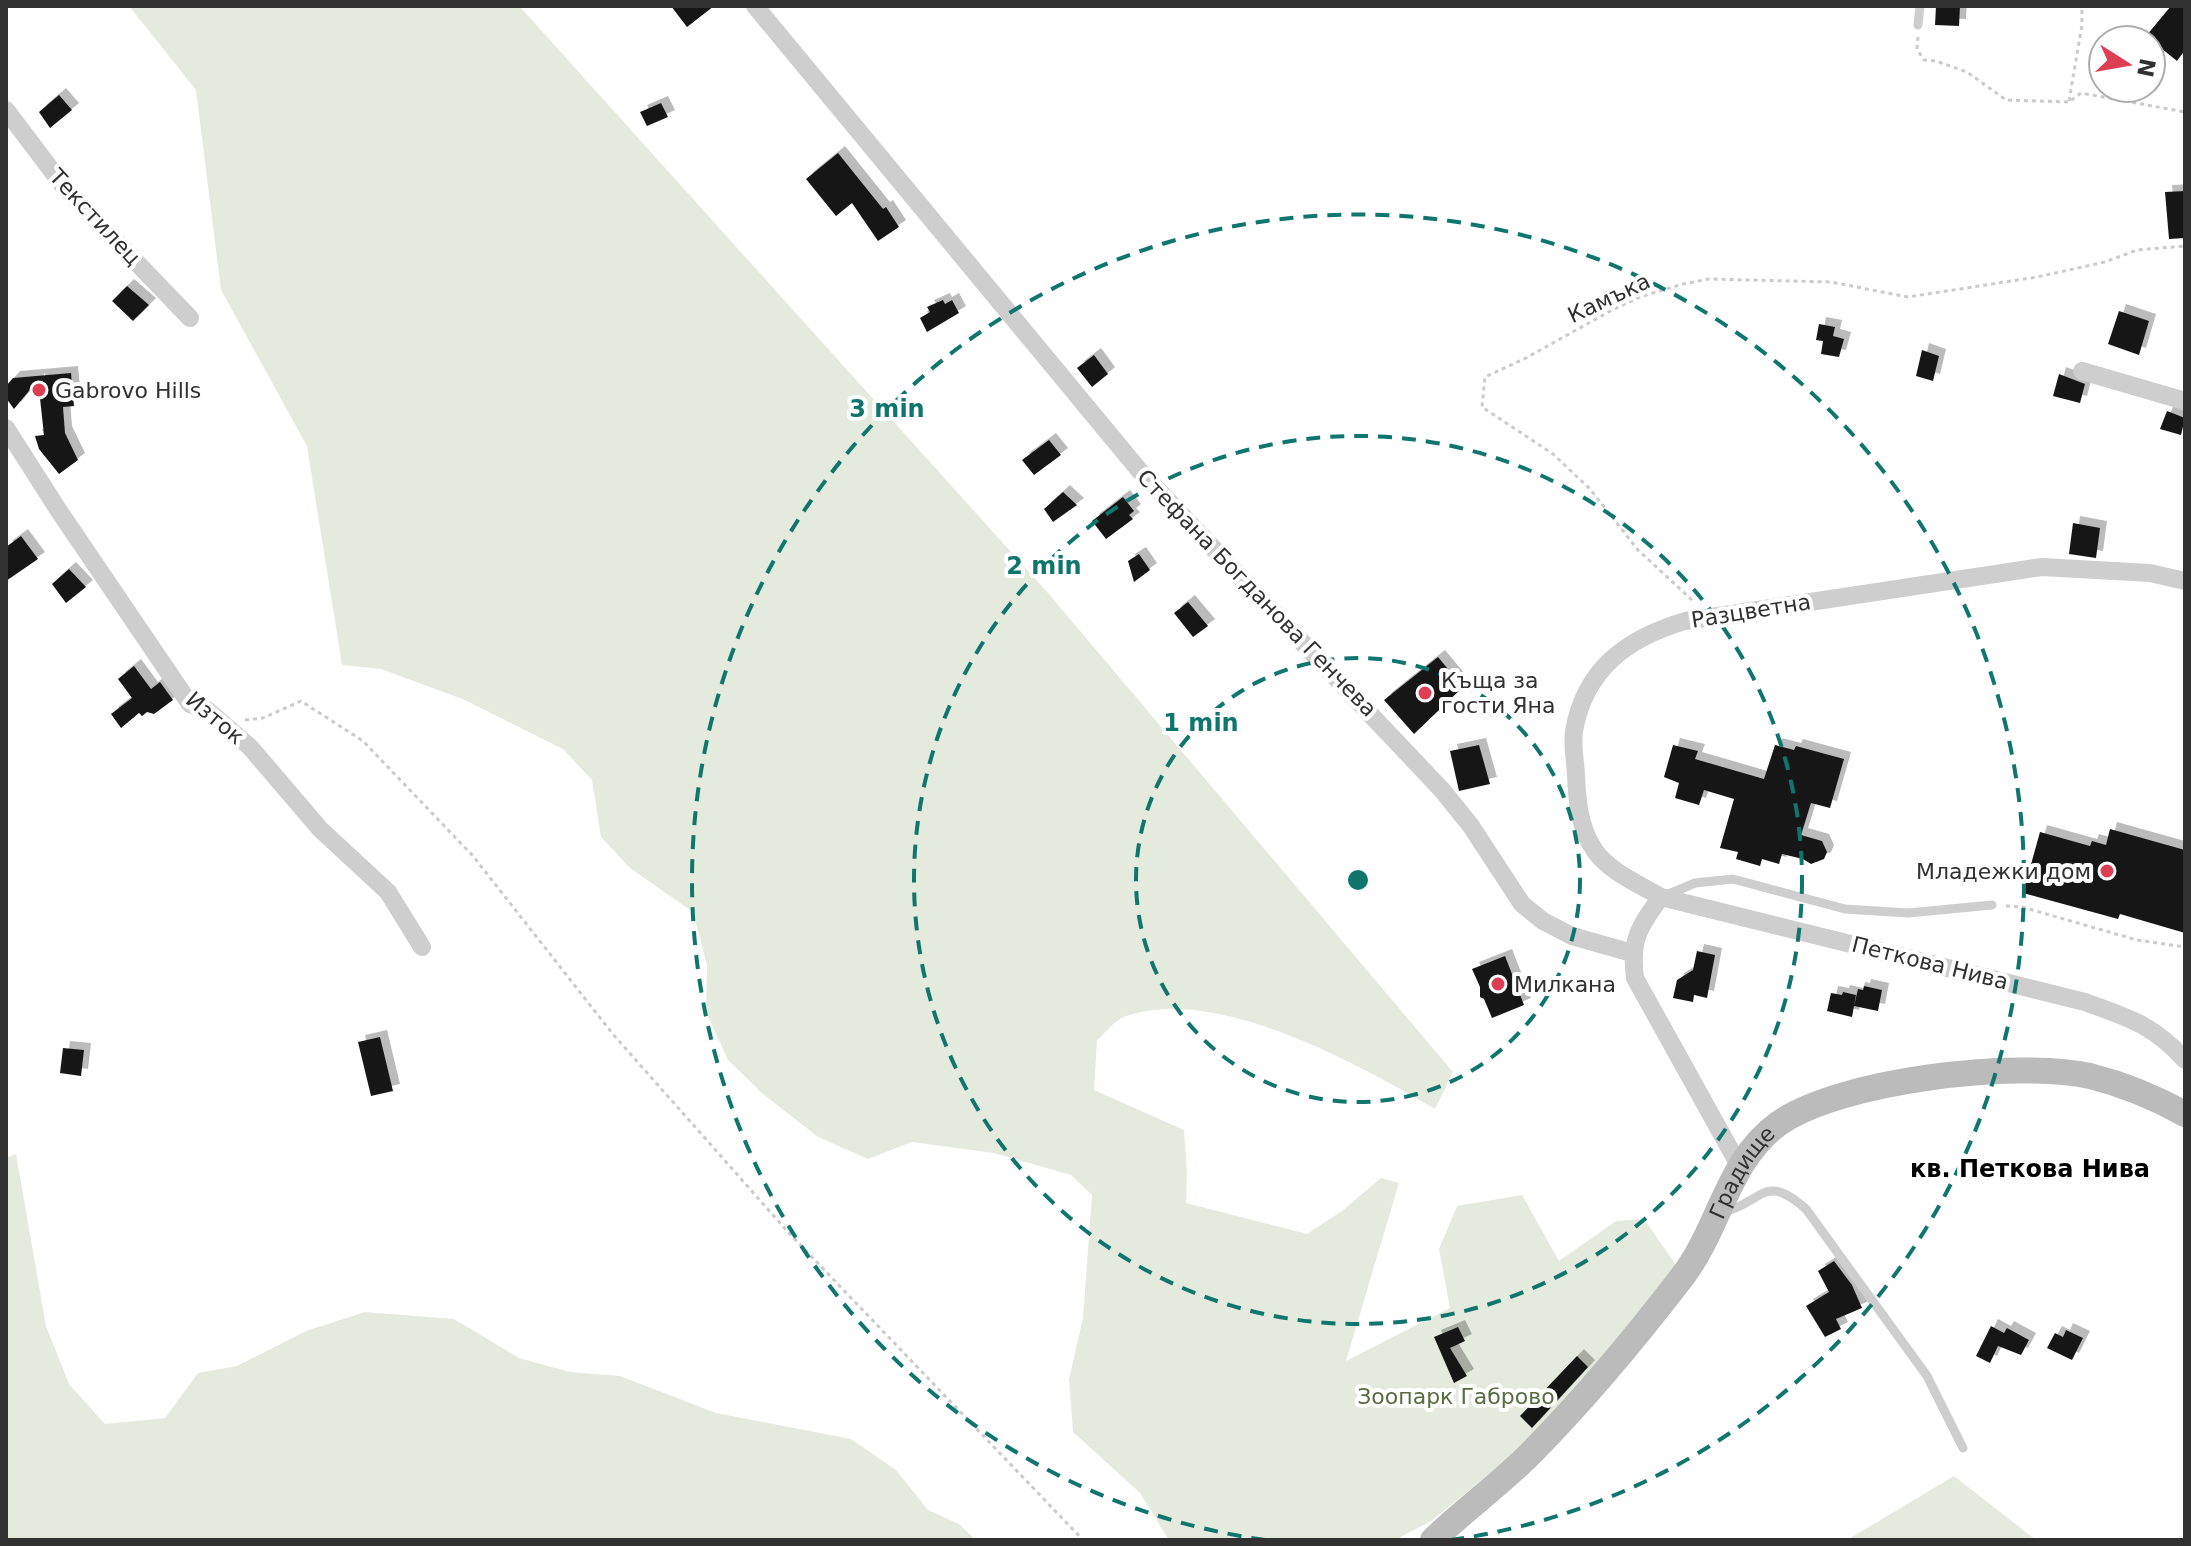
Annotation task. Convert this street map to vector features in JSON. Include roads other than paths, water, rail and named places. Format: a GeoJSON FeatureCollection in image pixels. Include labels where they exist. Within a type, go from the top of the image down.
{"type":"FeatureCollection","features":[{"type":"Feature","properties":{"kind":"street","name":"Стефана Богданова Генчева"},"geometry":{"type":"LineString","coordinates":[[755,6],[1139,470],[1442,790],[1471,826],[1522,904],[1543,921],[1572,936],[1632,953]]}},
{"type":"Feature","properties":{"kind":"street","name":"Текстилец"},"geometry":{"type":"LineString","coordinates":[[6,110],[65,188],[190,318]]}},
{"type":"Feature","properties":{"kind":"street"},"geometry":{"type":"LineString","coordinates":[[2082,371],[2185,401]]}},
{"type":"Feature","properties":{"kind":"street","name":"Изток"},"geometry":{"type":"LineString","coordinates":[[6,428],[190,704],[207,710],[250,747],[320,829],[388,892],[422,947]]}},
{"type":"Feature","properties":{"kind":"street","name":"Разцветна"},"geometry":{"type":"LineString","coordinates":[[1661,897],[1618,872],[1595,851],[1580,817],[1573,733],[1583,696],[1605,664],[1653,630],[1709,617],[2042,567],[2150,573],[2185,581]]}},
{"type":"Feature","properties":{"kind":"street"},"geometry":{"type":"LineString","coordinates":[[1661,897],[1638,931],[1632,953],[1635,978],[1740,1167]]}},
{"type":"Feature","properties":{"kind":"street","name":"Петкова Нива"},"geometry":{"type":"LineString","coordinates":[[1661,897],[2085,1002],[2143,1023],[2167,1040],[2185,1060]]}},
{"type":"Feature","properties":{"kind":"street","name":"Градище"},"geometry":{"type":"LineString","coordinates":[[1433,1540],[1530,1454],[1574,1407],[1693,1263],[1740,1167],[1757,1142],[1778,1124],[1811,1106],[1860,1089],[1940,1077],[2026,1071],[2089,1076],[2185,1114]]}},
{"type":"Feature","properties":{"kind":"lane"},"geometry":{"type":"LineString","coordinates":[[1918,25],[1920,6]]}},
{"type":"Feature","properties":{"kind":"lane"},"geometry":{"type":"LineString","coordinates":[[1661,897],[1695,883],[1733,879],[1845,909],[1908,913],[1992,905]]}},
{"type":"Feature","properties":{"kind":"lane"},"geometry":{"type":"LineString","coordinates":[[1718,1213],[1730,1210],[1756,1194],[1775,1190],[1788,1193],[1806,1209],[1927,1376],[1963,1448]]}},
{"type":"Feature","properties":{"kind":"place","name":"Gabrovo Hills"},"geometry":{"type":"Point","coordinates":[39,390]}},
{"type":"Feature","properties":{"kind":"place","name":"Къща за гости Яна"},"geometry":{"type":"Point","coordinates":[1425,693]}},
{"type":"Feature","properties":{"kind":"place","name":"Младежки дом"},"geometry":{"type":"Point","coordinates":[2107,871]}},
{"type":"Feature","properties":{"kind":"place","name":"Милкана"},"geometry":{"type":"Point","coordinates":[1498,984]}},
{"type":"Feature","properties":{"kind":"district","name":"кв. Петкова Нива"},"geometry":{"type":"Point","coordinates":[2030,1169]}},
{"type":"Feature","properties":{"kind":"park label","name":"Зоопарк Габрово"},"geometry":{"type":"Point","coordinates":[1456,1396]}}]}
